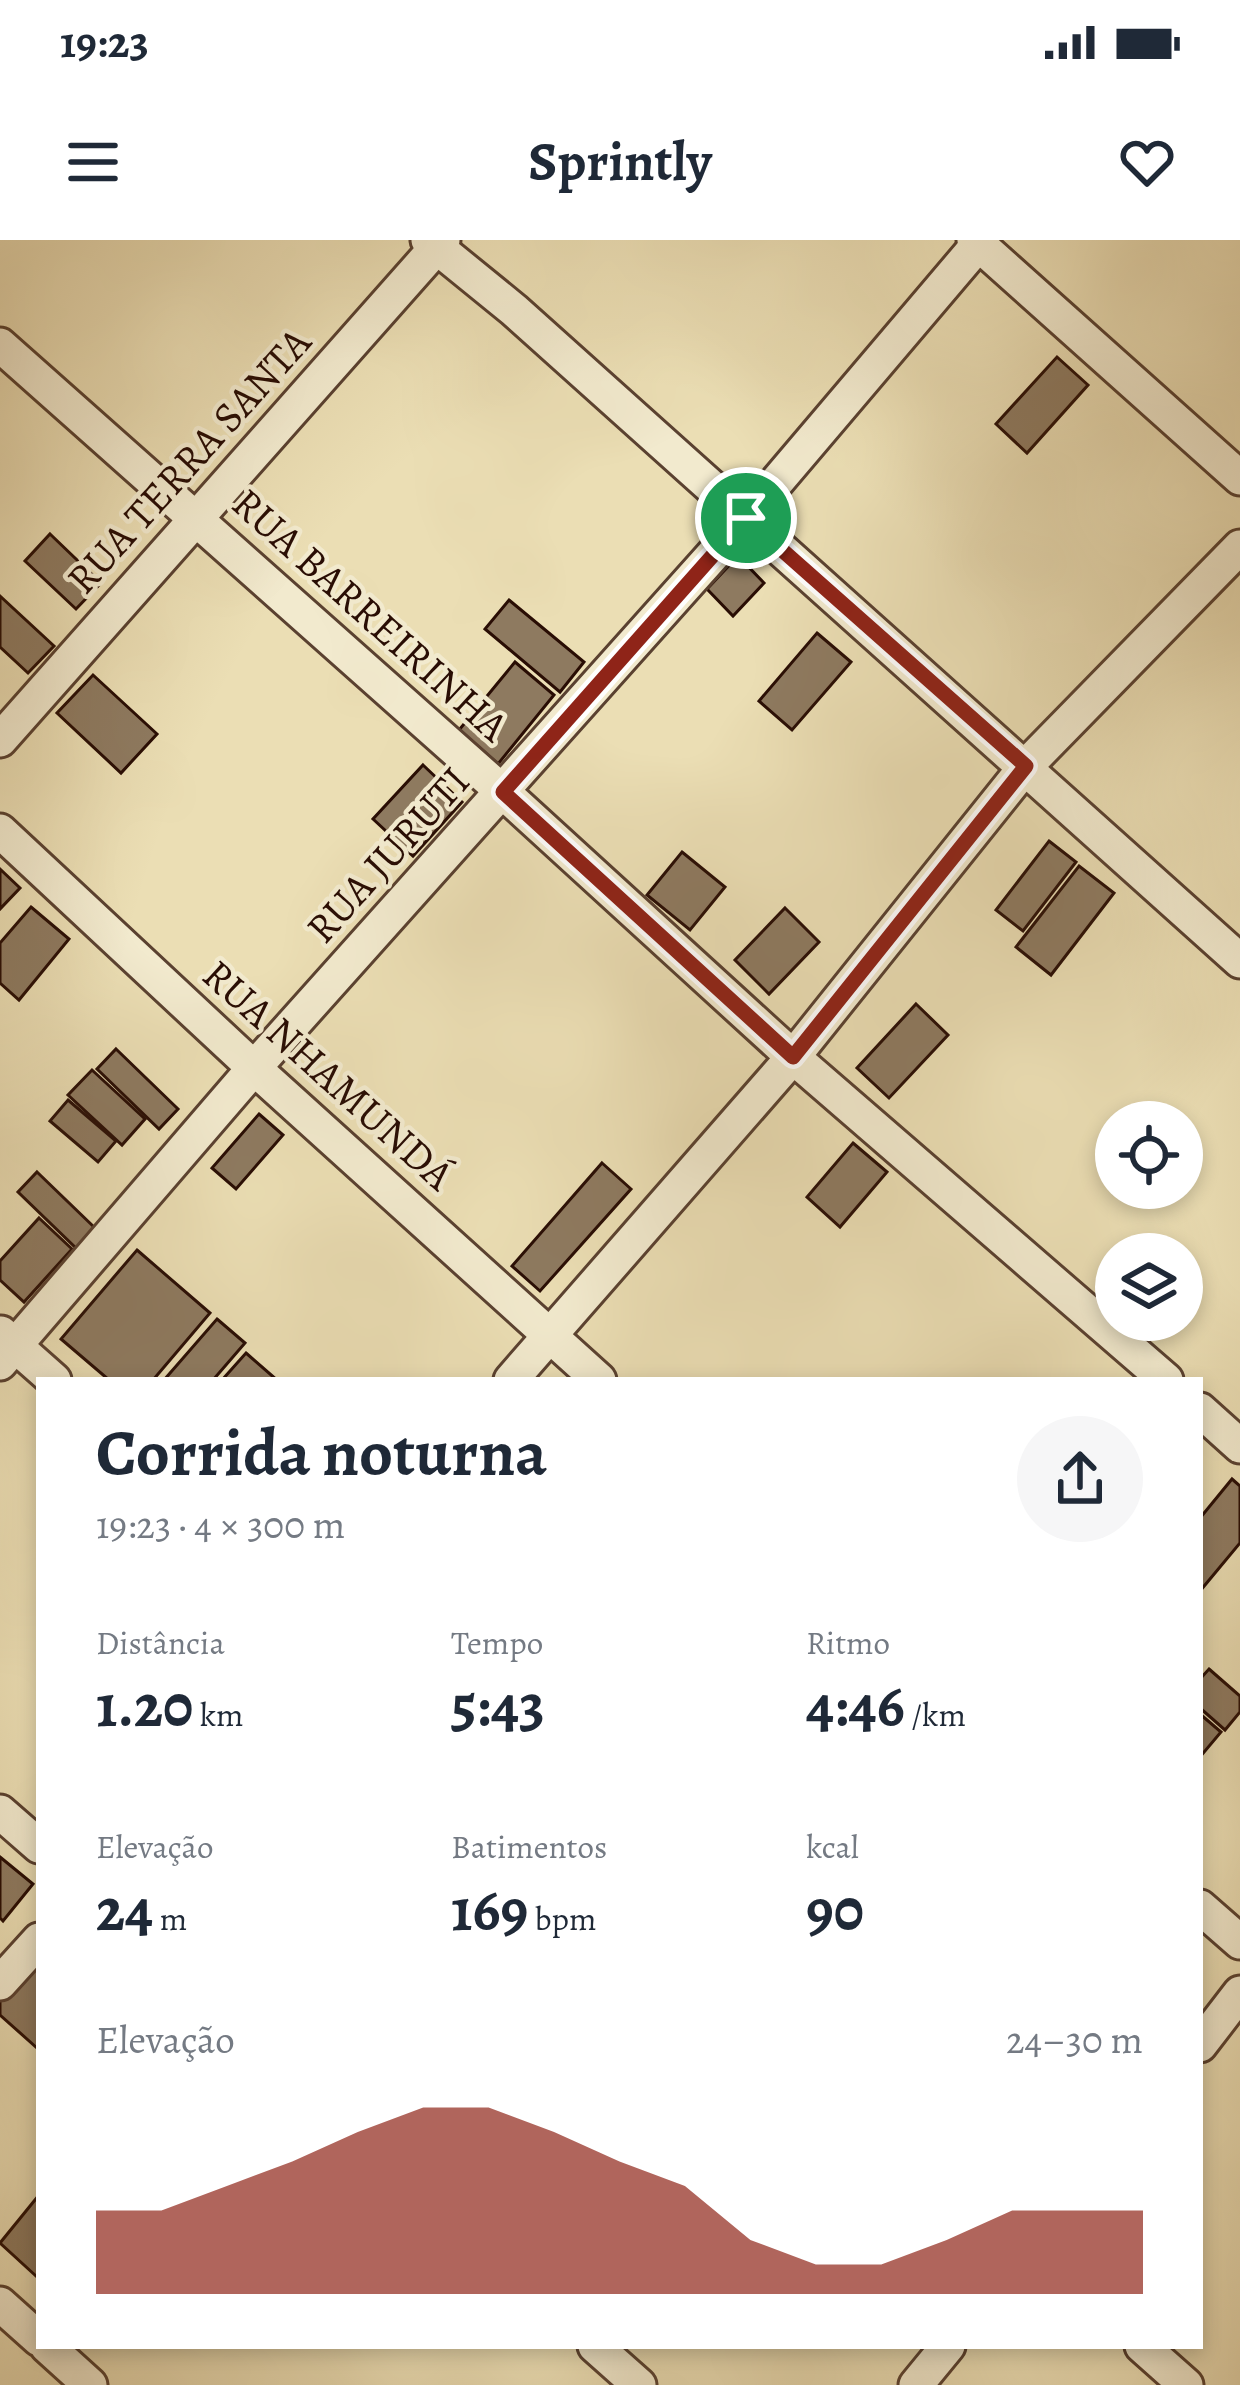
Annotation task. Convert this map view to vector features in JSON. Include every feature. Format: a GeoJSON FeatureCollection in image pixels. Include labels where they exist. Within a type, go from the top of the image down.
{"type":"FeatureCollection","features":[{"type":"Feature","properties":{"kind":"street"},"geometry":{"type":"LineString","coordinates":[[978,241],[1240,478]]}},
{"type":"Feature","properties":{"kind":"street","name":"RUA JURUTI"},"geometry":{"type":"LineString","coordinates":[[5,1347],[746,518],[978,241]]}},
{"type":"Feature","properties":{"kind":"street"},"geometry":{"type":"LineString","coordinates":[[436,243],[1240,961]]}},
{"type":"Feature","properties":{"kind":"street","name":"RUA TERRA SANTA"},"geometry":{"type":"LineString","coordinates":[[0,740],[436,243]]}},
{"type":"Feature","properties":{"kind":"street","name":"RUA BARREIRINHA"},"geometry":{"type":"LineString","coordinates":[[0,345],[793,1057],[1163,1377]]}},
{"type":"Feature","properties":{"kind":"street"},"geometry":{"type":"LineString","coordinates":[[513,1377],[793,1057],[1026,766],[1240,547]]}},
{"type":"Feature","properties":{"kind":"street","name":"RUA NHAMUNDÁ"},"geometry":{"type":"LineString","coordinates":[[0,831],[596,1377]]}},
{"type":"Feature","properties":{"kind":"street"},"geometry":{"type":"LineString","coordinates":[[5,1347],[49,1377]]}},
{"type":"Feature","properties":{"kind":"street"},"geometry":{"type":"LineString","coordinates":[[1203,1414],[1240,1446]]}},
{"type":"Feature","properties":{"kind":"street"},"geometry":{"type":"LineString","coordinates":[[0,1811],[36,1843]]}},
{"type":"Feature","properties":{"kind":"street"},"geometry":{"type":"LineString","coordinates":[[1203,1910],[1240,1942]]}},
{"type":"Feature","properties":{"kind":"street"},"geometry":{"type":"LineString","coordinates":[[0,1983],[36,1943]]}},
{"type":"Feature","properties":{"kind":"street"},"geometry":{"type":"LineString","coordinates":[[1203,2041],[1240,1993]]}},
{"type":"Feature","properties":{"kind":"street"},"geometry":{"type":"LineString","coordinates":[[0,2304],[36,2336]]}},
{"type":"Feature","properties":{"kind":"street"},"geometry":{"type":"LineString","coordinates":[[49,2349],[90,2385]]}},
{"type":"Feature","properties":{"kind":"street"},"geometry":{"type":"LineString","coordinates":[[598,2349],[639,2385]]}},
{"type":"Feature","properties":{"kind":"street"},"geometry":{"type":"LineString","coordinates":[[916,2385],[946,2349]]}},
{"type":"Feature","properties":{"kind":"street"},"geometry":{"type":"LineString","coordinates":[[1145,2349],[1186,2385]]}},
{"type":"Feature","properties":{"kind":"building"},"geometry":{"type":"Polygon","coordinates":[[[1057,357],[1088,385],[1027,453],[996,424],[1057,357]]]}},
{"type":"Feature","properties":{"kind":"building"},"geometry":{"type":"Polygon","coordinates":[[[50,534],[101,583],[76,609],[25,561],[50,534]]]}},
{"type":"Feature","properties":{"kind":"building"},"geometry":{"type":"Polygon","coordinates":[[[738,556],[764,583],[733,616],[707,589],[738,556]]]}},
{"type":"Feature","properties":{"kind":"building"},"geometry":{"type":"Polygon","coordinates":[[[0,596],[54,646],[28,673],[0,647],[0,596]]]}},
{"type":"Feature","properties":{"kind":"building"},"geometry":{"type":"Polygon","coordinates":[[[509,600],[584,662],[560,692],[485,629],[509,600]]]}},
{"type":"Feature","properties":{"kind":"building"},"geometry":{"type":"Polygon","coordinates":[[[817,633],[851,662],[792,730],[759,701],[817,633]]]}},
{"type":"Feature","properties":{"kind":"building"},"geometry":{"type":"Polygon","coordinates":[[[515,662],[554,695],[498,764],[459,730],[515,662]]]}},
{"type":"Feature","properties":{"kind":"building"},"geometry":{"type":"Polygon","coordinates":[[[93,675],[157,734],[121,773],[57,713],[93,675]]]}},
{"type":"Feature","properties":{"kind":"building"},"geometry":{"type":"Polygon","coordinates":[[[423,765],[462,802],[413,856],[373,819],[423,765]]]}},
{"type":"Feature","properties":{"kind":"building"},"geometry":{"type":"Polygon","coordinates":[[[1049,841],[1076,862],[1023,931],[996,910],[1049,841]]]}},
{"type":"Feature","properties":{"kind":"building"},"geometry":{"type":"Polygon","coordinates":[[[682,852],[725,887],[690,930],[647,895],[682,852]]]}},
{"type":"Feature","properties":{"kind":"building"},"geometry":{"type":"Polygon","coordinates":[[[1079,866],[1114,893],[1051,975],[1016,947],[1079,866]]]}},
{"type":"Feature","properties":{"kind":"building"},"geometry":{"type":"Polygon","coordinates":[[[0,869],[20,888],[0,909],[0,869]]]}},
{"type":"Feature","properties":{"kind":"building"},"geometry":{"type":"Polygon","coordinates":[[[31,907],[69,939],[19,1000],[0,983],[0,943],[31,907]]]}},
{"type":"Feature","properties":{"kind":"building"},"geometry":{"type":"Polygon","coordinates":[[[785,908],[819,942],[769,994],[735,960],[785,908]]]}},
{"type":"Feature","properties":{"kind":"building"},"geometry":{"type":"Polygon","coordinates":[[[916,1004],[948,1035],[889,1098],[857,1068],[916,1004]]]}},
{"type":"Feature","properties":{"kind":"building"},"geometry":{"type":"Polygon","coordinates":[[[116,1049],[178,1109],[159,1129],[97,1069],[116,1049]]]}},
{"type":"Feature","properties":{"kind":"building"},"geometry":{"type":"Polygon","coordinates":[[[92,1070],[145,1119],[122,1145],[68,1095],[92,1070]]]}},
{"type":"Feature","properties":{"kind":"building"},"geometry":{"type":"Polygon","coordinates":[[[68,1100],[116,1141],[98,1162],[50,1121],[68,1100]]]}},
{"type":"Feature","properties":{"kind":"building"},"geometry":{"type":"Polygon","coordinates":[[[259,1114],[283,1135],[236,1189],[212,1168],[259,1114]]]}},
{"type":"Feature","properties":{"kind":"building"},"geometry":{"type":"Polygon","coordinates":[[[853,1143],[887,1172],[840,1227],[807,1197],[853,1143]]]}},
{"type":"Feature","properties":{"kind":"building"},"geometry":{"type":"Polygon","coordinates":[[[602,1163],[631,1189],[540,1291],[512,1266],[602,1163]]]}},
{"type":"Feature","properties":{"kind":"building"},"geometry":{"type":"Polygon","coordinates":[[[37,1172],[95,1228],[76,1248],[18,1192],[37,1172]]]}},
{"type":"Feature","properties":{"kind":"building"},"geometry":{"type":"Polygon","coordinates":[[[39,1218],[72,1249],[24,1302],[0,1280],[0,1261],[39,1218]]]}},
{"type":"Feature","properties":{"kind":"building"},"geometry":{"type":"Polygon","coordinates":[[[137,1250],[210,1313],[156,1377],[105,1377],[61,1339],[137,1250]]]}},
{"type":"Feature","properties":{"kind":"building"},"geometry":{"type":"Polygon","coordinates":[[[217,1319],[245,1343],[216,1377],[167,1377],[217,1319]]]}},
{"type":"Feature","properties":{"kind":"building"},"geometry":{"type":"Polygon","coordinates":[[[246,1353],[274,1377],[225,1377],[246,1353]]]}},
{"type":"Feature","properties":{"kind":"building"},"geometry":{"type":"Polygon","coordinates":[[[1232,1479],[1240,1486],[1240,1543],[1203,1587],[1203,1514],[1232,1479]]]}},
{"type":"Feature","properties":{"kind":"building"},"geometry":{"type":"Polygon","coordinates":[[[1209,1669],[1240,1696],[1240,1712],[1225,1730],[1203,1711],[1203,1676],[1209,1669]]]}},
{"type":"Feature","properties":{"kind":"building"},"geometry":{"type":"Polygon","coordinates":[[[1203,1717],[1221,1732],[1203,1753],[1203,1717]]]}},
{"type":"Feature","properties":{"kind":"building"},"geometry":{"type":"Polygon","coordinates":[[[0,1857],[33,1884],[3,1921],[0,1918],[0,1857]]]}},
{"type":"Feature","properties":{"kind":"building"},"geometry":{"type":"Polygon","coordinates":[[[36,1958],[36,2047],[0,2015],[0,1999],[36,1958]]]}},
{"type":"Feature","properties":{"kind":"building"},"geometry":{"type":"Polygon","coordinates":[[[36,2199],[36,2276],[0,2243],[36,2199]]]}},
{"type":"Feature","properties":{"kind":"route"},"geometry":{"type":"LineString","coordinates":[[746,518],[1026,766],[793,1057],[503,792],[746,518]]}}]}
